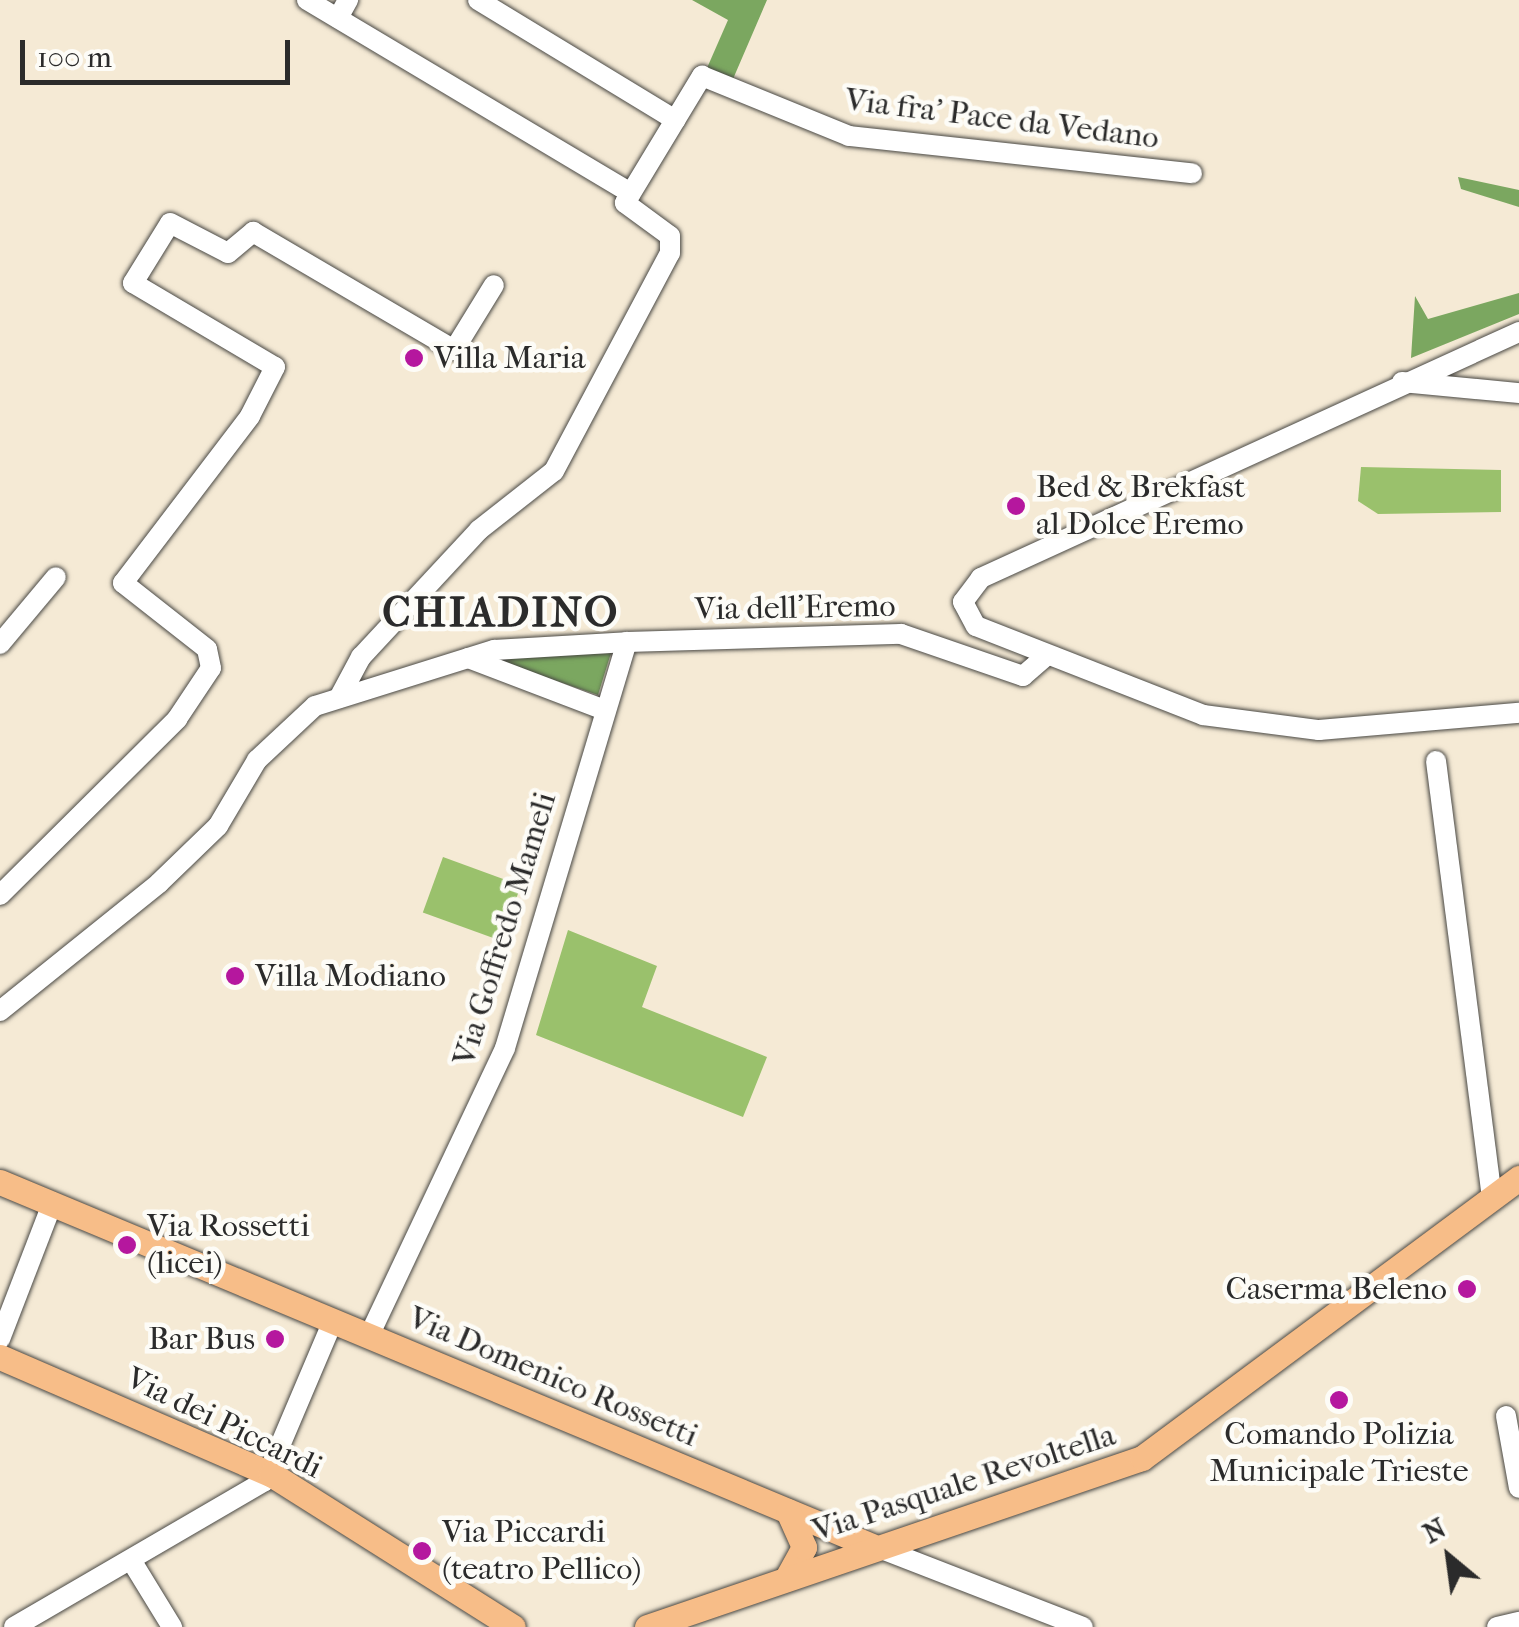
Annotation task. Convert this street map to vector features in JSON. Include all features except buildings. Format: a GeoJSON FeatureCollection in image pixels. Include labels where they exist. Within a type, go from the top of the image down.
{"type":"FeatureCollection","features":[{"type":"Feature","properties":{"kind":"main road","name":"Via Pasquale Revoltella"},"geometry":{"type":"LineString","coordinates":[[647,1627],[872,1546],[1142,1458],[1519,1178]]}},
{"type":"Feature","properties":{"kind":"main road","name":"Via Domenico Rossetti"},"geometry":{"type":"LineString","coordinates":[[0,1182],[872,1546]]}},
{"type":"Feature","properties":{"kind":"main road","name":"Via dei Piccardi"},"geometry":{"type":"LineString","coordinates":[[0,1357],[271,1474],[513,1627]]}},
{"type":"Feature","properties":{"kind":"main road"},"geometry":{"type":"LineString","coordinates":[[788,1510],[804,1547],[788,1576]]}},
{"type":"Feature","properties":{"kind":"street"},"geometry":{"type":"LineString","coordinates":[[307,0],[343,9],[631,194],[626,208],[670,236],[670,253],[554,471],[479,530],[361,657],[339,698]]}},
{"type":"Feature","properties":{"kind":"street"},"geometry":{"type":"LineString","coordinates":[[478,0],[675,120]]}},
{"type":"Feature","properties":{"kind":"street","name":"Via fra' Pace da Vedano"},"geometry":{"type":"LineString","coordinates":[[631,194],[702,76],[849,136],[1192,173]]}},
{"type":"Feature","properties":{"kind":"street"},"geometry":{"type":"LineString","coordinates":[[0,895],[177,719],[210,668],[206,649],[123,583],[250,416],[275,367],[132,283],[170,223],[228,253],[253,232],[454,350],[494,285]]}},
{"type":"Feature","properties":{"kind":"street"},"geometry":{"type":"LineString","coordinates":[[1519,332],[1402,382],[972,584],[963,602],[976,626],[1044,657],[1157,702],[1262,724],[1377,729],[1519,713]]}},
{"type":"Feature","properties":{"kind":"street"},"geometry":{"type":"LineString","coordinates":[[1402,382],[1519,394]]}},
{"type":"Feature","properties":{"kind":"street"},"geometry":{"type":"LineString","coordinates":[[0,644],[56,577]]}},
{"type":"Feature","properties":{"kind":"street","name":"Via dell'Eremo"},"geometry":{"type":"LineString","coordinates":[[2,1006],[218,826],[296,716],[339,698],[468,658],[626,642],[901,634],[1023,676],[1044,657]]}},
{"type":"Feature","properties":{"kind":"street","name":"Via Goffredo Mameli"},"geometry":{"type":"LineString","coordinates":[[369,1336],[505,1048],[602,710],[626,642]]}},
{"type":"Feature","properties":{"kind":"street"},"geometry":{"type":"LineString","coordinates":[[468,658],[602,710]]}},
{"type":"Feature","properties":{"kind":"street"},"geometry":{"type":"LineString","coordinates":[[1436,761],[1492,1199]]}},
{"type":"Feature","properties":{"kind":"street"},"geometry":{"type":"LineString","coordinates":[[0,1340],[52,1204]]}},
{"type":"Feature","properties":{"kind":"street"},"geometry":{"type":"LineString","coordinates":[[14,1627],[271,1474],[333,1321]]}},
{"type":"Feature","properties":{"kind":"street"},"geometry":{"type":"LineString","coordinates":[[1506,1416],[1518,1481]]}},
{"type":"Feature","properties":{"kind":"street","name":"Via Domenico Rossetti"},"geometry":{"type":"LineString","coordinates":[[872,1546],[1082,1627]]}},
{"type":"Feature","properties":{"kind":"street"},"geometry":{"type":"LineString","coordinates":[[132,1560],[172,1627]]}},
{"type":"Feature","properties":{"kind":"street"},"geometry":{"type":"LineString","coordinates":[[1498,1627],[1519,1622]]}},
{"type":"Feature","properties":{"kind":"green space"},"geometry":{"type":"Polygon","coordinates":[[[692,0],[767,0],[733,79],[707,68],[728,20],[692,0]]]}},
{"type":"Feature","properties":{"kind":"green space"},"geometry":{"type":"Polygon","coordinates":[[[1458,177],[1519,190],[1519,207],[1461,189],[1458,177]]]}},
{"type":"Feature","properties":{"kind":"green space"},"geometry":{"type":"Polygon","coordinates":[[[1519,293],[1519,314],[1411,358],[1415,296],[1428,319],[1519,293]]]}},
{"type":"Feature","properties":{"kind":"green space"},"geometry":{"type":"Polygon","coordinates":[[[1361,467],[1501,470],[1501,512],[1378,514],[1358,501],[1361,467]]]}},
{"type":"Feature","properties":{"kind":"green space"},"geometry":{"type":"Polygon","coordinates":[[[611,653],[598,695],[498,661],[517,657],[611,653]]]}},
{"type":"Feature","properties":{"kind":"green space"},"geometry":{"type":"Polygon","coordinates":[[[443,857],[521,885],[501,941],[423,912],[443,857]]]}},
{"type":"Feature","properties":{"kind":"green space"},"geometry":{"type":"Polygon","coordinates":[[[568,930],[657,966],[642,1007],[767,1057],[743,1117],[536,1035],[568,930]]]}},
{"type":"Feature","properties":{"kind":"place","name":"Villa Maria"},"geometry":{"type":"Point","coordinates":[414,358]}},
{"type":"Feature","properties":{"kind":"place","name":"Bed & Brekfast al Dolce Eremo"},"geometry":{"type":"Point","coordinates":[1016,506]}},
{"type":"Feature","properties":{"kind":"place","name":"Villa Modiano"},"geometry":{"type":"Point","coordinates":[235,976]}},
{"type":"Feature","properties":{"kind":"place","name":"Via Rossetti (licei)"},"geometry":{"type":"Point","coordinates":[127,1245]}},
{"type":"Feature","properties":{"kind":"place","name":"Caserma Beleno"},"geometry":{"type":"Point","coordinates":[1467,1289]}},
{"type":"Feature","properties":{"kind":"place","name":"Bar Bus"},"geometry":{"type":"Point","coordinates":[275,1339]}},
{"type":"Feature","properties":{"kind":"place","name":"Comando Polizia Municipale Trieste"},"geometry":{"type":"Point","coordinates":[1339,1400]}},
{"type":"Feature","properties":{"kind":"place","name":"Via Piccardi (teatro Pellico)"},"geometry":{"type":"Point","coordinates":[422,1551]}},
{"type":"Feature","properties":{"kind":"district","name":"CHIADINO"},"geometry":{"type":"Point","coordinates":[501,613]}}]}
